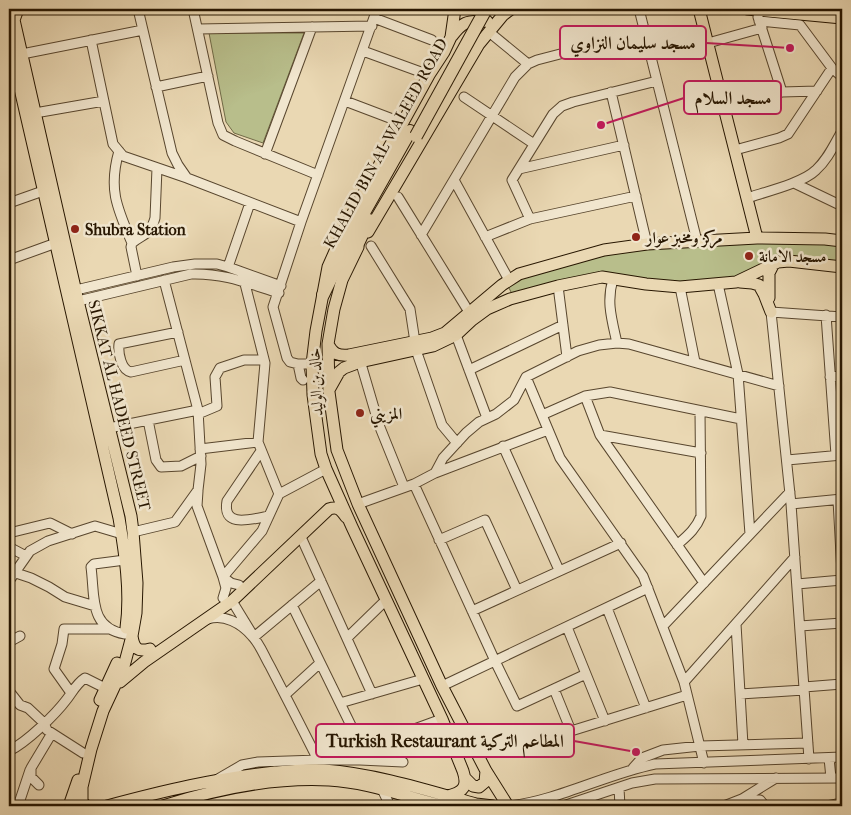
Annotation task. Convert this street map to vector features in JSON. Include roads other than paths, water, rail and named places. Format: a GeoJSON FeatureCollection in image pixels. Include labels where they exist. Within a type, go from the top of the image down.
{"type":"FeatureCollection","features":[{"type":"Feature","properties":{"kind":"highway","name":"KHALID BIN AL WALEED ROAD"},"geometry":{"type":"LineString","coordinates":[[323,294],[357,225],[478,9]]}},
{"type":"Feature","properties":{"kind":"highway","name":"KHALID BIN AL WALEED ROAD"},"geometry":{"type":"LineString","coordinates":[[353,254],[410,130],[486,9]]}},
{"type":"Feature","properties":{"kind":"main road","name":"SIKKAT AL HADEED STREET"},"geometry":{"type":"LineString","coordinates":[[18,9],[12,21],[14,54],[35,113],[77,296],[131,516],[127,533],[125,560],[129,635]]}},
{"type":"Feature","properties":{"kind":"main road"},"geometry":{"type":"LineString","coordinates":[[451,37],[455,9]]}},
{"type":"Feature","properties":{"kind":"main road","name":"خالد بن الوليد"},"geometry":{"type":"LineString","coordinates":[[509,806],[486,771],[442,686],[358,504],[337,450],[329,392],[328,344],[334,309],[342,280],[353,254],[470,59],[499,19],[511,9]]}},
{"type":"Feature","properties":{"kind":"main road"},"geometry":{"type":"LineString","coordinates":[[700,9],[757,238]]}},
{"type":"Feature","properties":{"kind":"main road"},"geometry":{"type":"LineString","coordinates":[[756,17],[842,18]]}},
{"type":"Feature","properties":{"kind":"main road"},"geometry":{"type":"LineString","coordinates":[[410,130],[430,75],[451,37],[461,24],[466,21],[499,19]]}},
{"type":"Feature","properties":{"kind":"main road","name":"SIKKAT AL HADEED STREET"},"geometry":{"type":"LineString","coordinates":[[9,35],[43,191],[127,533],[137,584],[136,613],[120,666],[96,710],[83,753],[77,786],[69,806]]}},
{"type":"Feature","properties":{"kind":"main road"},"geometry":{"type":"LineString","coordinates":[[328,344],[334,354],[360,358],[416,346],[445,333],[509,280],[519,274],[604,250],[647,244],[757,238],[842,241]]}},
{"type":"Feature","properties":{"kind":"main road"},"geometry":{"type":"LineString","coordinates":[[736,282],[778,262],[789,261],[842,267]]}},
{"type":"Feature","properties":{"kind":"main road"},"geometry":{"type":"LineString","coordinates":[[771,312],[768,284],[769,273],[773,265]]}},
{"type":"Feature","properties":{"kind":"main road"},"geometry":{"type":"LineString","coordinates":[[416,346],[433,346],[456,336],[486,309],[510,299],[590,278],[602,277],[613,280],[680,287],[736,282],[752,283],[759,285],[771,312]]}},
{"type":"Feature","properties":{"kind":"main road","name":"خالد بن الوليد"},"geometry":{"type":"LineString","coordinates":[[323,294],[312,364],[313,395],[326,468],[442,718],[466,780]]}},
{"type":"Feature","properties":{"kind":"main road"},"geometry":{"type":"LineString","coordinates":[[329,392],[339,372],[360,358]]}},
{"type":"Feature","properties":{"kind":"main road"},"geometry":{"type":"LineString","coordinates":[[120,666],[228,599],[239,585],[331,499],[332,486],[326,468]]}},
{"type":"Feature","properties":{"kind":"main road"},"geometry":{"type":"LineString","coordinates":[[110,687],[203,621],[301,537],[329,509],[334,507],[339,509],[352,527]]}},
{"type":"Feature","properties":{"kind":"main road"},"geometry":{"type":"LineString","coordinates":[[129,635],[137,650],[150,649]]}},
{"type":"Feature","properties":{"kind":"main road","name":"SIKKAT AL HADEED STREET"},"geometry":{"type":"LineString","coordinates":[[86,806],[82,801],[84,778],[110,687]]}},
{"type":"Feature","properties":{"kind":"main road"},"geometry":{"type":"LineString","coordinates":[[107,806],[216,780],[252,774],[322,770],[358,774],[446,801]]}},
{"type":"Feature","properties":{"kind":"main road"},"geometry":{"type":"LineString","coordinates":[[446,801],[462,790],[466,780],[473,786],[479,787],[485,782],[486,771]]}},
{"type":"Feature","properties":{"kind":"main road"},"geometry":{"type":"LineString","coordinates":[[163,806],[198,801],[241,786],[304,780],[329,780],[446,801],[493,806]]}},
{"type":"Feature","properties":{"kind":"street"},"geometry":{"type":"LineString","coordinates":[[138,9],[172,153],[178,166],[187,178]]}},
{"type":"Feature","properties":{"kind":"street"},"geometry":{"type":"LineString","coordinates":[[194,9],[218,123],[223,134],[264,154],[318,175]]}},
{"type":"Feature","properties":{"kind":"street"},"geometry":{"type":"LineString","coordinates":[[639,9],[697,241]]}},
{"type":"Feature","properties":{"kind":"street"},"geometry":{"type":"LineString","coordinates":[[708,43],[756,17],[800,24],[832,68],[842,77]]}},
{"type":"Feature","properties":{"kind":"street"},"geometry":{"type":"LineString","coordinates":[[756,17],[782,92]]}},
{"type":"Feature","properties":{"kind":"street"},"geometry":{"type":"LineString","coordinates":[[198,29],[312,27],[374,18],[432,40]]}},
{"type":"Feature","properties":{"kind":"street"},"geometry":{"type":"LineString","coordinates":[[312,364],[298,364],[290,362],[287,358],[273,307],[301,222],[374,18]]}},
{"type":"Feature","properties":{"kind":"street"},"geometry":{"type":"LineString","coordinates":[[264,154],[312,27]]}},
{"type":"Feature","properties":{"kind":"street"},"geometry":{"type":"LineString","coordinates":[[14,54],[143,30]]}},
{"type":"Feature","properties":{"kind":"street"},"geometry":{"type":"LineString","coordinates":[[489,32],[528,64]]}},
{"type":"Feature","properties":{"kind":"street"},"geometry":{"type":"LineString","coordinates":[[422,235],[515,77],[528,64],[645,32]]}},
{"type":"Feature","properties":{"kind":"street"},"geometry":{"type":"LineString","coordinates":[[91,40],[113,144],[122,156],[187,178],[301,222]]}},
{"type":"Feature","properties":{"kind":"street"},"geometry":{"type":"LineString","coordinates":[[363,50],[430,75]]}},
{"type":"Feature","properties":{"kind":"street"},"geometry":{"type":"LineString","coordinates":[[735,150],[788,134],[832,68]]}},
{"type":"Feature","properties":{"kind":"street"},"geometry":{"type":"LineString","coordinates":[[156,87],[208,76]]}},
{"type":"Feature","properties":{"kind":"street"},"geometry":{"type":"LineString","coordinates":[[530,219],[512,180],[552,114],[562,106],[657,81]]}},
{"type":"Feature","properties":{"kind":"street"},"geometry":{"type":"LineString","coordinates":[[725,111],[782,92],[817,91]]}},
{"type":"Feature","properties":{"kind":"street"},"geometry":{"type":"LineString","coordinates":[[612,92],[647,244]]}},
{"type":"Feature","properties":{"kind":"street"},"geometry":{"type":"LineString","coordinates":[[464,97],[534,144]]}},
{"type":"Feature","properties":{"kind":"street"},"geometry":{"type":"LineString","coordinates":[[35,113],[104,101]]}},
{"type":"Feature","properties":{"kind":"street"},"geometry":{"type":"LineString","coordinates":[[345,101],[410,130]]}},
{"type":"Feature","properties":{"kind":"street"},"geometry":{"type":"LineString","coordinates":[[747,198],[794,183],[814,172],[826,159],[842,131]]}},
{"type":"Feature","properties":{"kind":"street"},"geometry":{"type":"LineString","coordinates":[[519,169],[624,145]]}},
{"type":"Feature","properties":{"kind":"street"},"geometry":{"type":"LineString","coordinates":[[119,151],[114,169],[114,191],[119,214],[132,243],[131,247],[137,276]]}},
{"type":"Feature","properties":{"kind":"street"},"geometry":{"type":"LineString","coordinates":[[132,243],[148,233],[153,226],[157,168]]}},
{"type":"Feature","properties":{"kind":"street"},"geometry":{"type":"LineString","coordinates":[[454,180],[509,280]]}},
{"type":"Feature","properties":{"kind":"street"},"geometry":{"type":"LineString","coordinates":[[794,183],[842,206]]}},
{"type":"Feature","properties":{"kind":"street"},"geometry":{"type":"LineString","coordinates":[[9,202],[43,191]]}},
{"type":"Feature","properties":{"kind":"street"},"geometry":{"type":"LineString","coordinates":[[485,237],[530,219],[636,196]]}},
{"type":"Feature","properties":{"kind":"street"},"geometry":{"type":"LineString","coordinates":[[398,197],[469,312]]}},
{"type":"Feature","properties":{"kind":"street"},"geometry":{"type":"LineString","coordinates":[[228,267],[250,203]]}},
{"type":"Feature","properties":{"kind":"street"},"geometry":{"type":"LineString","coordinates":[[9,260],[56,243]]}},
{"type":"Feature","properties":{"kind":"street"},"geometry":{"type":"LineString","coordinates":[[371,246],[410,309],[416,346],[442,425],[457,443]]}},
{"type":"Feature","properties":{"kind":"street"},"geometry":{"type":"LineString","coordinates":[[77,296],[137,276],[195,264],[217,264],[228,267],[280,290]]}},
{"type":"Feature","properties":{"kind":"street"},"geometry":{"type":"LineString","coordinates":[[242,272],[264,360],[258,442],[279,494]]}},
{"type":"Feature","properties":{"kind":"street"},"geometry":{"type":"LineString","coordinates":[[77,296],[191,274],[228,276],[244,282],[280,290]]}},
{"type":"Feature","properties":{"kind":"street"},"geometry":{"type":"LineString","coordinates":[[164,280],[198,412],[200,452],[197,506],[223,577],[228,599],[254,637],[318,760]]}},
{"type":"Feature","properties":{"kind":"street"},"geometry":{"type":"LineString","coordinates":[[613,280],[609,293],[610,311],[617,342]]}},
{"type":"Feature","properties":{"kind":"street"},"geometry":{"type":"LineString","coordinates":[[718,284],[738,374],[750,534]]}},
{"type":"Feature","properties":{"kind":"street"},"geometry":{"type":"LineString","coordinates":[[558,286],[567,357]]}},
{"type":"Feature","properties":{"kind":"street"},"geometry":{"type":"LineString","coordinates":[[680,287],[696,362]]}},
{"type":"Feature","properties":{"kind":"street"},"geometry":{"type":"LineString","coordinates":[[808,758],[791,504],[771,312],[842,317]]}},
{"type":"Feature","properties":{"kind":"street"},"geometry":{"type":"LineString","coordinates":[[787,460],[839,455],[830,377],[826,315]]}},
{"type":"Feature","properties":{"kind":"street"},"geometry":{"type":"LineString","coordinates":[[469,370],[563,325]]}},
{"type":"Feature","properties":{"kind":"street"},"geometry":{"type":"LineString","coordinates":[[178,332],[119,344],[123,369],[126,372],[130,372],[185,360]]}},
{"type":"Feature","properties":{"kind":"street"},"geometry":{"type":"LineString","coordinates":[[456,336],[487,418]]}},
{"type":"Feature","properties":{"kind":"street"},"geometry":{"type":"LineString","coordinates":[[435,473],[443,458],[466,433],[479,422],[496,414],[514,400],[526,377],[578,351],[599,345],[617,342],[646,348],[778,386]]}},
{"type":"Feature","properties":{"kind":"street"},"geometry":{"type":"LineString","coordinates":[[360,358],[379,425],[404,487]]}},
{"type":"Feature","properties":{"kind":"street"},"geometry":{"type":"LineString","coordinates":[[109,428],[198,412],[217,406],[215,377],[220,368],[244,360],[264,360]]}},
{"type":"Feature","properties":{"kind":"street"},"geometry":{"type":"LineString","coordinates":[[298,364],[303,380]]}},
{"type":"Feature","properties":{"kind":"street"},"geometry":{"type":"LineString","coordinates":[[830,377],[842,376]]}},
{"type":"Feature","properties":{"kind":"street"},"geometry":{"type":"LineString","coordinates":[[526,377],[560,458],[643,576],[684,682],[704,764]]}},
{"type":"Feature","properties":{"kind":"street"},"geometry":{"type":"LineString","coordinates":[[542,415],[585,396],[610,392],[741,419]]}},
{"type":"Feature","properties":{"kind":"street"},"geometry":{"type":"LineString","coordinates":[[585,396],[600,435],[704,583]]}},
{"type":"Feature","properties":{"kind":"street"},"geometry":{"type":"LineString","coordinates":[[677,545],[691,533],[701,516],[700,411]]}},
{"type":"Feature","properties":{"kind":"street"},"geometry":{"type":"LineString","coordinates":[[148,420],[156,460],[162,467],[181,466],[200,452],[258,442]]}},
{"type":"Feature","properties":{"kind":"street"},"geometry":{"type":"LineString","coordinates":[[358,504],[414,484],[435,473],[548,430]]}},
{"type":"Feature","properties":{"kind":"street"},"geometry":{"type":"LineString","coordinates":[[600,435],[701,453]]}},
{"type":"Feature","properties":{"kind":"street"},"geometry":{"type":"LineString","coordinates":[[503,446],[559,570]]}},
{"type":"Feature","properties":{"kind":"street"},"geometry":{"type":"LineString","coordinates":[[261,452],[227,501],[226,508],[229,516],[236,521],[269,516]]}},
{"type":"Feature","properties":{"kind":"street"},"geometry":{"type":"LineString","coordinates":[[223,577],[262,531],[279,494],[326,468]]}},
{"type":"Feature","properties":{"kind":"street"},"geometry":{"type":"LineString","coordinates":[[414,484],[517,706],[586,674]]}},
{"type":"Feature","properties":{"kind":"street"},"geometry":{"type":"LineString","coordinates":[[9,581],[30,551],[72,534],[95,526],[127,533],[175,522],[198,490]]}},
{"type":"Feature","properties":{"kind":"street"},"geometry":{"type":"LineString","coordinates":[[663,626],[790,492]]}},
{"type":"Feature","properties":{"kind":"street"},"geometry":{"type":"LineString","coordinates":[[791,504],[840,499],[842,573]]}},
{"type":"Feature","properties":{"kind":"street"},"geometry":{"type":"LineString","coordinates":[[439,540],[485,520],[518,590]]}},
{"type":"Feature","properties":{"kind":"street"},"geometry":{"type":"LineString","coordinates":[[9,533],[50,523],[72,534]]}},
{"type":"Feature","properties":{"kind":"street"},"geometry":{"type":"LineString","coordinates":[[301,537],[372,694]]}},
{"type":"Feature","properties":{"kind":"street"},"geometry":{"type":"LineString","coordinates":[[472,611],[621,543]]}},
{"type":"Feature","properties":{"kind":"street"},"geometry":{"type":"LineString","coordinates":[[9,547],[26,556]]}},
{"type":"Feature","properties":{"kind":"street"},"geometry":{"type":"LineString","coordinates":[[684,682],[795,557]]}},
{"type":"Feature","properties":{"kind":"street"},"geometry":{"type":"LineString","coordinates":[[125,560],[94,564],[91,567],[96,612],[103,625],[115,632],[129,635]]}},
{"type":"Feature","properties":{"kind":"street"},"geometry":{"type":"LineString","coordinates":[[16,573],[32,578],[65,597],[95,606]]}},
{"type":"Feature","properties":{"kind":"street"},"geometry":{"type":"LineString","coordinates":[[223,577],[231,583],[239,585]]}},
{"type":"Feature","properties":{"kind":"street"},"geometry":{"type":"LineString","coordinates":[[254,637],[321,580]]}},
{"type":"Feature","properties":{"kind":"street"},"geometry":{"type":"LineString","coordinates":[[797,584],[842,580]]}},
{"type":"Feature","properties":{"kind":"street"},"geometry":{"type":"LineString","coordinates":[[442,686],[648,588]]}},
{"type":"Feature","properties":{"kind":"street"},"geometry":{"type":"LineString","coordinates":[[347,638],[386,600]]}},
{"type":"Feature","properties":{"kind":"street"},"geometry":{"type":"LineString","coordinates":[[292,605],[362,748],[360,760]]}},
{"type":"Feature","properties":{"kind":"street"},"geometry":{"type":"LineString","coordinates":[[607,608],[646,708]]}},
{"type":"Feature","properties":{"kind":"street"},"geometry":{"type":"LineString","coordinates":[[203,621],[215,617],[225,618],[236,622],[254,637]]}},
{"type":"Feature","properties":{"kind":"street"},"geometry":{"type":"LineString","coordinates":[[800,626],[842,623]]}},
{"type":"Feature","properties":{"kind":"street"},"geometry":{"type":"LineString","coordinates":[[736,624],[743,745]]}},
{"type":"Feature","properties":{"kind":"street"},"geometry":{"type":"LineString","coordinates":[[567,627],[605,721]]}},
{"type":"Feature","properties":{"kind":"street"},"geometry":{"type":"LineString","coordinates":[[72,693],[54,669],[62,644],[64,629],[110,629]]}},
{"type":"Feature","properties":{"kind":"street"},"geometry":{"type":"LineString","coordinates":[[9,642],[20,636]]}},
{"type":"Feature","properties":{"kind":"street"},"geometry":{"type":"LineString","coordinates":[[285,695],[320,663]]}},
{"type":"Feature","properties":{"kind":"street"},"geometry":{"type":"LineString","coordinates":[[9,750],[19,746],[31,736],[66,700],[79,682],[85,678],[110,687]]}},
{"type":"Feature","properties":{"kind":"street"},"geometry":{"type":"LineString","coordinates":[[340,703],[423,679]]}},
{"type":"Feature","properties":{"kind":"street"},"geometry":{"type":"LineString","coordinates":[[740,694],[842,684]]}},
{"type":"Feature","properties":{"kind":"street"},"geometry":{"type":"LineString","coordinates":[[554,689],[571,731],[687,695]]}},
{"type":"Feature","properties":{"kind":"street"},"geometry":{"type":"LineString","coordinates":[[10,697],[20,705],[28,708],[44,723],[47,730],[83,753]]}},
{"type":"Feature","properties":{"kind":"street"},"geometry":{"type":"LineString","coordinates":[[362,748],[442,718]]}},
{"type":"Feature","properties":{"kind":"street"},"geometry":{"type":"LineString","coordinates":[[18,806],[31,768],[52,733]]}},
{"type":"Feature","properties":{"kind":"street"},"geometry":{"type":"LineString","coordinates":[[633,768],[642,758],[663,750],[700,746],[808,743]]}},
{"type":"Feature","properties":{"kind":"street"},"geometry":{"type":"LineString","coordinates":[[509,806],[541,799],[633,768],[655,764],[704,764],[842,757]]}},
{"type":"Feature","properties":{"kind":"street"},"geometry":{"type":"LineString","coordinates":[[830,758],[830,778]]}},
{"type":"Feature","properties":{"kind":"street"},"geometry":{"type":"LineString","coordinates":[[216,780],[242,766],[258,762],[318,760],[403,762]]}},
{"type":"Feature","properties":{"kind":"street"},"geometry":{"type":"LineString","coordinates":[[31,768],[31,777],[39,785]]}},
{"type":"Feature","properties":{"kind":"street"},"geometry":{"type":"LineString","coordinates":[[737,803],[777,778]]}},
{"type":"Feature","properties":{"kind":"street"},"geometry":{"type":"LineString","coordinates":[[563,806],[619,788],[655,779],[842,778]]}},
{"type":"Feature","properties":{"kind":"street"},"geometry":{"type":"LineString","coordinates":[[619,788],[620,806]]}},
{"type":"Feature","properties":{"kind":"street"},"geometry":{"type":"LineString","coordinates":[[382,789],[390,806]]}},
{"type":"Feature","properties":{"kind":"street"},"geometry":{"type":"LineString","coordinates":[[724,806],[760,800],[765,806]]}},
{"type":"Feature","properties":{"kind":"street"},"geometry":{"type":"LineString","coordinates":[[827,806],[842,803]]}},
{"type":"Feature","properties":{"kind":"place","name":"مسجد سليمان النزاوي"},"geometry":{"type":"Point","coordinates":[790,48]}},
{"type":"Feature","properties":{"kind":"place","name":"مسجد السلام"},"geometry":{"type":"Point","coordinates":[601,125]}},
{"type":"Feature","properties":{"kind":"place","name":"Shubra Station"},"geometry":{"type":"Point","coordinates":[75,229]}},
{"type":"Feature","properties":{"kind":"place","name":"مركز ومخبز عوار"},"geometry":{"type":"Point","coordinates":[636,237]}},
{"type":"Feature","properties":{"kind":"place","name":"مسجد الامانة"},"geometry":{"type":"Point","coordinates":[749,256]}},
{"type":"Feature","properties":{"kind":"place","name":"المزيني"},"geometry":{"type":"Point","coordinates":[360,413]}},
{"type":"Feature","properties":{"kind":"place","name":"Turkish Restaurant المطاعم التركية"},"geometry":{"type":"Point","coordinates":[636,752]}}]}
